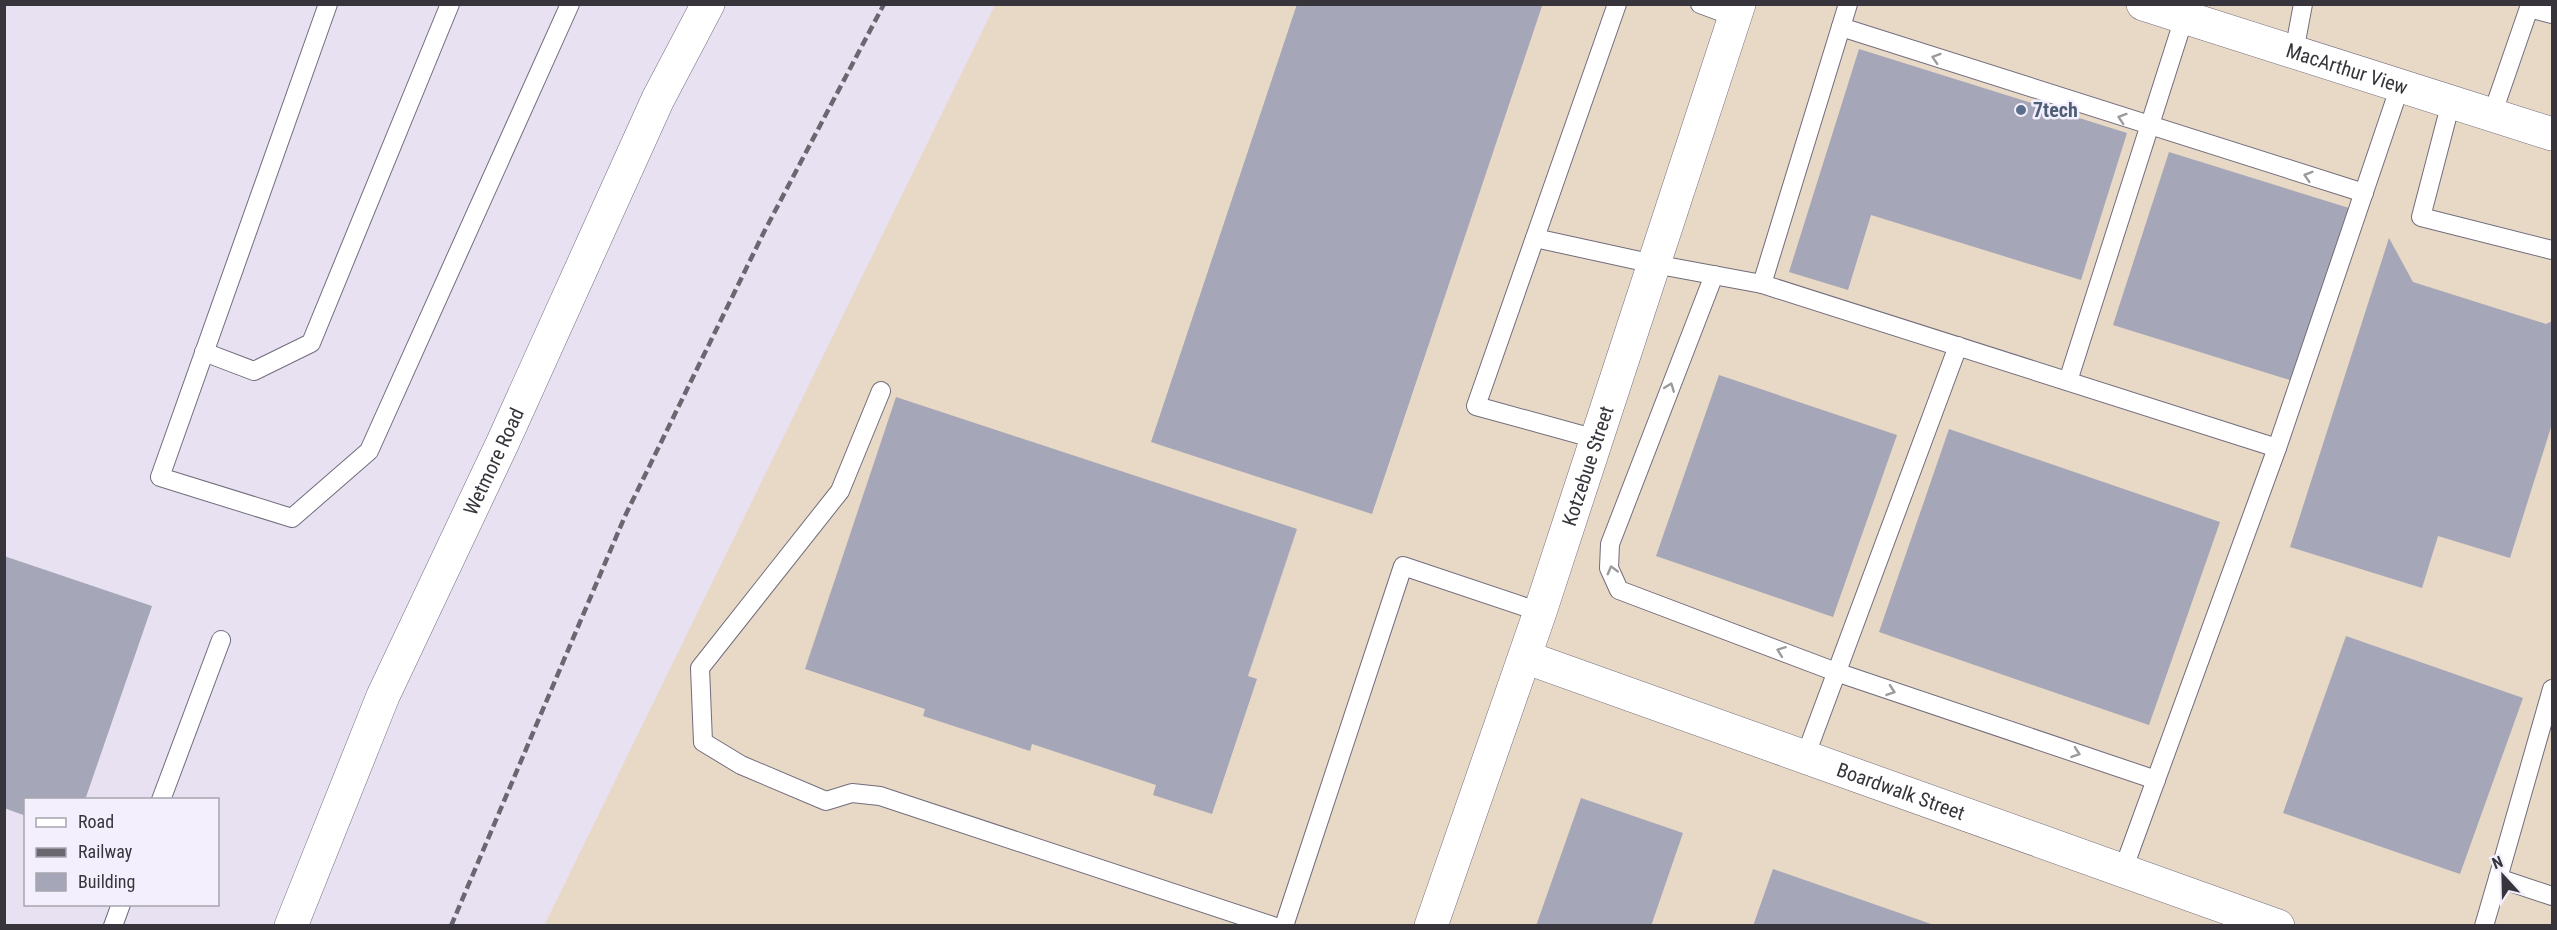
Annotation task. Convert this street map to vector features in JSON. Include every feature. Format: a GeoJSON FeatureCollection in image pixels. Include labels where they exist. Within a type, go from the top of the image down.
{"type":"FeatureCollection","features":[{"type":"Feature","properties":{"kind":"street","name":"Wetmore Road"},"geometry":{"type":"LineString","coordinates":[[291,926],[383,696],[503,442],[658,99],[708,4]]}},
{"type":"Feature","properties":{"kind":"street","name":"MacArthur View"},"geometry":{"type":"LineString","coordinates":[[2143,4],[2553,134]]}},
{"type":"Feature","properties":{"kind":"street","name":"Kotzebue Street"},"geometry":{"type":"LineString","coordinates":[[1431,926],[1525,657],[1737,11]]}},
{"type":"Feature","properties":{"kind":"street","name":"Boardwalk Street"},"geometry":{"type":"LineString","coordinates":[[1525,657],[2278,926]]}},
{"type":"Feature","properties":{"kind":"lane"},"geometry":{"type":"LineString","coordinates":[[328,4],[160,477],[292,518],[369,451],[570,4]]}},
{"type":"Feature","properties":{"kind":"lane"},"geometry":{"type":"LineString","coordinates":[[204,352],[254,371],[311,343],[450,4]]}},
{"type":"Feature","properties":{"kind":"lane"},"geometry":{"type":"LineString","coordinates":[[1596,439],[1476,406],[1617,4]]}},
{"type":"Feature","properties":{"kind":"lane"},"geometry":{"type":"LineString","coordinates":[[1700,4],[1737,11]]}},
{"type":"Feature","properties":{"kind":"lane"},"geometry":{"type":"LineString","coordinates":[[1762,284],[1848,4]]}},
{"type":"Feature","properties":{"kind":"lane"},"geometry":{"type":"LineString","coordinates":[[2294,52],[2303,4]]}},
{"type":"Feature","properties":{"kind":"lane"},"geometry":{"type":"LineString","coordinates":[[2492,116],[2529,8],[2553,14]]}},
{"type":"Feature","properties":{"kind":"lane"},"geometry":{"type":"LineString","coordinates":[[2068,381],[2184,18]]}},
{"type":"Feature","properties":{"kind":"lane"},"geometry":{"type":"LineString","coordinates":[[1841,27],[2364,193]]}},
{"type":"Feature","properties":{"kind":"lane"},"geometry":{"type":"LineString","coordinates":[[2123,870],[2277,448],[2400,86]]}},
{"type":"Feature","properties":{"kind":"lane"},"geometry":{"type":"LineString","coordinates":[[2451,102],[2421,217],[2553,250]]}},
{"type":"Feature","properties":{"kind":"lane"},"geometry":{"type":"LineString","coordinates":[[1535,238],[1654,264],[1762,284],[2277,448]]}},
{"type":"Feature","properties":{"kind":"lane"},"geometry":{"type":"LineString","coordinates":[[1714,275],[1610,544],[1609,568],[1619,590],[1836,672],[2156,780]]}},
{"type":"Feature","properties":{"kind":"lane"},"geometry":{"type":"LineString","coordinates":[[1805,757],[1958,346]]}},
{"type":"Feature","properties":{"kind":"lane"},"geometry":{"type":"LineString","coordinates":[[881,391],[840,491],[700,668],[703,742],[741,765],[826,801],[852,793],[880,796],[1273,926]]}},
{"type":"Feature","properties":{"kind":"lane"},"geometry":{"type":"LineString","coordinates":[[1284,926],[1403,566],[1540,612]]}},
{"type":"Feature","properties":{"kind":"lane"},"geometry":{"type":"LineString","coordinates":[[161,798],[221,640]]}},
{"type":"Feature","properties":{"kind":"lane"},"geometry":{"type":"LineString","coordinates":[[2484,926],[2553,690]]}},
{"type":"Feature","properties":{"kind":"lane"},"geometry":{"type":"LineString","coordinates":[[2498,878],[2553,896]]}},
{"type":"Feature","properties":{"kind":"lane"},"geometry":{"type":"LineString","coordinates":[[113,926],[120,906]]}},
{"type":"Feature","properties":{"kind":"shaded area"},"geometry":{"type":"Polygon","coordinates":[[[995,5],[2552,5],[2552,925],[544,926],[995,5]]]}},
{"type":"Feature","properties":{"kind":"building"},"geometry":{"type":"Polygon","coordinates":[[[1297,4],[1542,6],[1372,514],[1151,442],[1297,4]]]}},
{"type":"Feature","properties":{"kind":"building"},"geometry":{"type":"Polygon","coordinates":[[[1859,49],[2127,133],[2081,280],[1871,215],[1848,290],[1789,272],[1859,49]]]}},
{"type":"Feature","properties":{"kind":"building"},"geometry":{"type":"Polygon","coordinates":[[[2169,152],[2349,208],[2293,381],[2113,325],[2169,152]]]}},
{"type":"Feature","properties":{"kind":"building"},"geometry":{"type":"Polygon","coordinates":[[[2389,238],[2413,282],[2546,324],[2552,321],[2552,424],[2510,558],[2438,536],[2422,588],[2290,547],[2389,238]]]}},
{"type":"Feature","properties":{"kind":"building"},"geometry":{"type":"Polygon","coordinates":[[[1719,375],[1897,435],[1833,617],[1656,556],[1719,375]]]}},
{"type":"Feature","properties":{"kind":"building"},"geometry":{"type":"Polygon","coordinates":[[[896,397],[1297,529],[1248,676],[1257,679],[1212,814],[1153,795],[1156,785],[1032,744],[1030,751],[923,716],[925,709],[805,669],[896,397]]]}},
{"type":"Feature","properties":{"kind":"building"},"geometry":{"type":"Polygon","coordinates":[[[1949,429],[2220,522],[2149,725],[1879,632],[1949,429]]]}},
{"type":"Feature","properties":{"kind":"building"},"geometry":{"type":"Polygon","coordinates":[[[4,556],[152,606],[86,798],[24,798],[24,815],[4,808],[4,556]]]}},
{"type":"Feature","properties":{"kind":"building"},"geometry":{"type":"Polygon","coordinates":[[[2346,636],[2523,698],[2460,874],[2283,813],[2346,636]]]}},
{"type":"Feature","properties":{"kind":"building"},"geometry":{"type":"Polygon","coordinates":[[[1581,798],[1683,833],[1651,926],[1536,926],[1581,798]]]}},
{"type":"Feature","properties":{"kind":"building"},"geometry":{"type":"Polygon","coordinates":[[[1773,869],[1934,925],[1934,926],[1753,926],[1773,869]]]}},
{"type":"Feature","properties":{"kind":"railway"},"geometry":{"type":"LineString","coordinates":[[451,926],[625,516],[764,232],[884,4]]}},
{"type":"Feature","properties":{"kind":"place","name":"7tech"},"geometry":{"type":"Point","coordinates":[2021,110]}}]}
